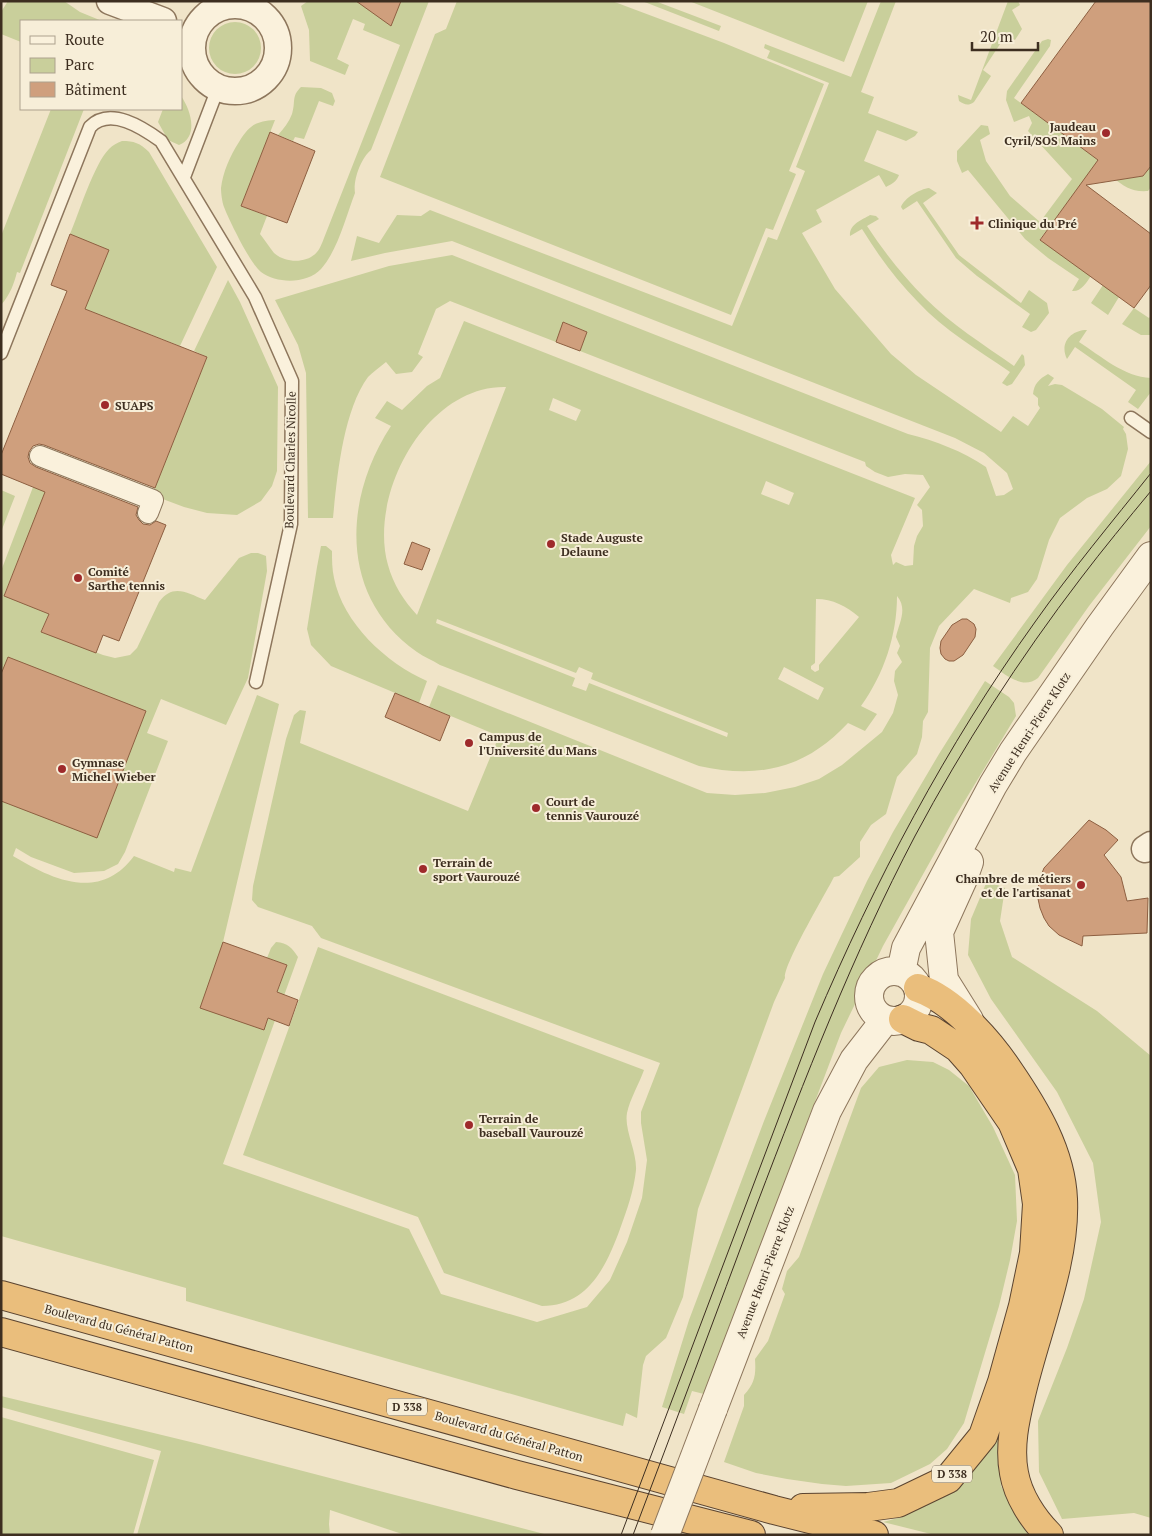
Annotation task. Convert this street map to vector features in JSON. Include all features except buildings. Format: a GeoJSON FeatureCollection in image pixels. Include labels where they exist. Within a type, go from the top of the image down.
{"type":"FeatureCollection","features":[{"type":"Feature","properties":{"kind":"highway"},"geometry":{"type":"LineString","coordinates":[[909,980],[958,1013],[1002,1060],[1023,1091],[1038,1119],[1051,1145],[1058,1165],[1063,1198],[1057,1260],[1026,1372],[1014,1423],[1012,1449],[1014,1474],[1021,1496],[1033,1517],[1049,1535]]}},
{"type":"Feature","properties":{"kind":"highway","name":"D 338"},"geometry":{"type":"LineString","coordinates":[[774,1510],[868,1507],[898,1503],[948,1479],[983,1436],[1002,1382],[1024,1306],[1034,1253],[1038,1204],[1032,1169],[1012,1122],[973,1065],[958,1048],[931,1030],[894,1019]]}},
{"type":"Feature","properties":{"kind":"highway","name":"Boulevard du Général Patton"},"geometry":{"type":"LineString","coordinates":[[1,1295],[774,1510],[874,1535]]}},
{"type":"Feature","properties":{"kind":"highway"},"geometry":{"type":"LineString","coordinates":[[1,1332],[517,1476],[751,1535]]}},
{"type":"Feature","properties":{"kind":"highway"},"geometry":{"type":"LineString","coordinates":[[517,1476],[564,1503],[673,1535]]}},
{"type":"Feature","properties":{"kind":"street"},"geometry":{"type":"LineString","coordinates":[[110,1],[160,20]]}},
{"type":"Feature","properties":{"kind":"street"},"geometry":{"type":"LineString","coordinates":[[273,29],[264,16],[249,7],[222,5],[188,30],[195,62],[204,78],[218,88],[230,91],[245,90],[259,84],[274,65],[278,49],[273,29],[275,1]]}},
{"type":"Feature","properties":{"kind":"street"},"geometry":{"type":"LineString","coordinates":[[40,456],[145,500]]}},
{"type":"Feature","properties":{"kind":"street","name":"Avenue Henri-Pierre Klotz"},"geometry":{"type":"LineString","coordinates":[[665,1535],[827,1111],[854,1060],[894,1019],[915,1009],[918,999],[909,980],[906,948],[993,786],[1041,709],[1151,556]]}},
{"type":"Feature","properties":{"kind":"street"},"geometry":{"type":"LineString","coordinates":[[975,1030],[944,980],[939,932],[963,879],[993,786]]}},
{"type":"Feature","properties":{"kind":"street"},"geometry":{"type":"LineString","coordinates":[[894,1019],[876,1014],[870,1004],[868,994],[870,986],[880,974],[894,970],[909,980]]}},
{"type":"Feature","properties":{"kind":"lane"},"geometry":{"type":"LineString","coordinates":[[184,177],[218,88]]}},
{"type":"Feature","properties":{"kind":"lane","name":"Boulevard Charles Nicolle"},"geometry":{"type":"LineString","coordinates":[[1,353],[86,134],[94,122],[104,119],[117,119],[145,130],[161,141],[255,297],[292,381],[291,524],[256,682]]}},
{"type":"Feature","properties":{"kind":"lane"},"geometry":{"type":"LineString","coordinates":[[1131,418],[1151,432]]}},
{"type":"Feature","properties":{"kind":"green space"},"geometry":{"type":"Polygon","coordinates":[[[8,1],[64,1],[80,12],[100,20],[20,20],[20,42],[1,34],[1,12],[8,1]]]}},
{"type":"Feature","properties":{"kind":"green space"},"geometry":{"type":"Polygon","coordinates":[[[308,1],[358,1],[391,26],[401,1],[429,1],[371,150],[364,158],[358,170],[355,193],[332,252],[321,269],[315,274],[292,281],[275,279],[268,276],[261,272],[252,261],[230,222],[224,207],[221,188],[225,170],[233,153],[253,125],[275,120],[241,206],[267,216],[260,234],[274,253],[284,259],[296,261],[313,256],[322,244],[400,45],[363,30],[365,24],[353,19],[337,59],[349,65],[345,75],[310,61],[309,30],[301,6],[308,1]]]}},
{"type":"Feature","properties":{"kind":"green space"},"geometry":{"type":"Polygon","coordinates":[[[457,1],[612,1],[724,43],[824,84],[789,171],[796,174],[773,230],[766,228],[731,315],[380,177],[435,34],[446,29],[457,1]]]}},
{"type":"Feature","properties":{"kind":"green space"},"geometry":{"type":"Polygon","coordinates":[[[642,1],[655,1],[721,26],[719,31],[642,1]]]}},
{"type":"Feature","properties":{"kind":"green space"},"geometry":{"type":"Polygon","coordinates":[[[689,1],[868,1],[844,62],[689,1]]]}},
{"type":"Feature","properties":{"kind":"green space"},"geometry":{"type":"Polygon","coordinates":[[[881,1],[896,1],[861,92],[874,97],[868,113],[918,132],[906,141],[877,130],[864,161],[899,175],[897,179],[886,187],[879,175],[816,210],[822,222],[802,233],[835,289],[891,354],[916,375],[1001,432],[1013,416],[1028,426],[1040,408],[1038,398],[1033,394],[1034,387],[1048,374],[1054,378],[1048,386],[1062,385],[1102,409],[1124,427],[1128,449],[1121,476],[1107,489],[1087,498],[1060,518],[1049,540],[1037,579],[1028,592],[1011,598],[1010,603],[974,589],[939,626],[930,648],[928,712],[923,721],[922,737],[917,754],[897,777],[886,814],[871,825],[860,842],[860,857],[839,876],[834,877],[791,959],[698,1209],[683,1297],[666,1338],[646,1356],[643,1365],[637,1418],[626,1413],[623,1426],[186,1301],[186,1288],[1,1236],[1,571],[38,474],[51,479],[4,595],[49,614],[41,631],[103,655],[115,658],[130,655],[137,648],[159,602],[164,596],[180,591],[205,600],[239,558],[251,553],[266,556],[267,571],[248,678],[226,725],[161,699],[147,733],[168,741],[125,852],[118,864],[104,871],[74,873],[31,857],[16,848],[13,856],[44,873],[76,882],[91,883],[106,879],[121,870],[134,856],[174,872],[175,868],[191,872],[257,695],[279,704],[223,942],[264,1030],[287,965],[267,958],[271,948],[276,942],[287,945],[298,957],[223,1164],[409,1229],[441,1294],[537,1322],[587,1307],[610,1280],[627,1242],[642,1198],[647,1160],[641,1112],[660,1063],[321,938],[312,926],[258,907],[252,900],[253,886],[286,739],[294,715],[300,710],[306,711],[300,743],[468,811],[499,736],[429,707],[438,685],[707,793],[735,795],[765,793],[795,787],[819,779],[842,765],[882,732],[893,713],[898,695],[894,681],[895,671],[902,662],[897,653],[900,646],[896,637],[902,616],[902,606],[897,596],[895,625],[888,654],[876,681],[861,706],[877,714],[865,731],[848,723],[832,739],[815,751],[780,767],[742,771],[699,766],[440,665],[417,652],[392,629],[373,604],[362,576],[357,546],[358,515],[364,484],[375,454],[391,426],[375,418],[387,401],[402,410],[427,386],[440,378],[464,321],[915,498],[891,555],[893,565],[896,562],[905,566],[913,565],[914,546],[923,526],[922,510],[917,505],[930,487],[923,475],[905,474],[888,477],[875,472],[866,466],[865,462],[580,351],[587,332],[564,322],[556,342],[450,301],[436,309],[418,354],[423,357],[412,372],[396,374],[386,362],[368,377],[359,391],[347,426],[339,464],[333,518],[308,518],[306,373],[298,345],[275,300],[389,266],[452,255],[908,434],[949,447],[986,467],[996,496],[1004,495],[1013,489],[1007,473],[984,453],[955,438],[452,241],[351,261],[357,236],[379,243],[397,215],[421,216],[430,210],[732,326],[768,237],[777,240],[805,171],[796,167],[829,83],[767,58],[770,51],[764,48],[765,44],[851,77],[881,1]],[[506,387],[477,391],[451,404],[428,424],[410,449],[395,477],[387,507],[384,537],[388,565],[399,592],[417,615],[506,387]],[[553,398],[549,410],[576,421],[581,410],[553,398]],[[766,481],[761,494],[789,505],[794,493],[766,481]],[[816,599],[815,663],[811,666],[811,669],[815,672],[819,670],[819,665],[859,617],[839,604],[822,599],[816,599]],[[437,619],[436,623],[575,678],[572,686],[586,691],[589,683],[727,737],[728,733],[591,679],[593,673],[579,667],[576,673],[437,619]],[[784,667],[778,679],[818,700],[824,688],[784,667]]]}},
{"type":"Feature","properties":{"kind":"green space"},"geometry":{"type":"Polygon","coordinates":[[[1008,1],[1018,1],[1020,5],[1012,10],[1022,29],[1015,40],[1006,35],[983,70],[991,76],[974,102],[963,103],[959,101],[958,95],[971,100],[1008,1]]]}},
{"type":"Feature","properties":{"kind":"green space"},"geometry":{"type":"Polygon","coordinates":[[[230,22],[240,22],[254,29],[261,43],[261,53],[254,67],[240,74],[230,74],[220,70],[213,63],[209,53],[209,43],[213,33],[220,26],[230,22]]]}},
{"type":"Feature","properties":{"kind":"green space"},"geometry":{"type":"Polygon","coordinates":[[[1051,40],[1050,46],[1014,98],[1101,162],[1082,183],[1040,239],[1091,276],[1083,286],[1075,291],[1072,291],[1079,279],[1048,258],[1025,239],[968,170],[962,173],[957,161],[957,151],[981,125],[988,126],[990,134],[980,140],[986,161],[1010,196],[1040,222],[1072,179],[1028,131],[1032,123],[1029,116],[1014,122],[1006,100],[1007,91],[1042,41],[1051,40]]]}},
{"type":"Feature","properties":{"kind":"green space"},"geometry":{"type":"Polygon","coordinates":[[[301,87],[321,88],[332,93],[335,101],[333,106],[319,101],[304,139],[295,137],[293,141],[278,135],[291,117],[295,97],[301,87]]]}},
{"type":"Feature","properties":{"kind":"green space"},"geometry":{"type":"Polygon","coordinates":[[[182,98],[188,108],[191,123],[189,136],[185,141],[179,145],[168,140],[158,122],[163,110],[182,110],[182,98]]]}},
{"type":"Feature","properties":{"kind":"green space"},"geometry":{"type":"Polygon","coordinates":[[[51,110],[84,110],[20,273],[17,272],[11,289],[1,305],[1,236],[51,110]]]}},
{"type":"Feature","properties":{"kind":"green space"},"geometry":{"type":"Polygon","coordinates":[[[122,141],[137,143],[149,152],[217,267],[180,346],[85,309],[108,250],[70,234],[87,189],[103,156],[115,144],[122,141]]]}},
{"type":"Feature","properties":{"kind":"green space"},"geometry":{"type":"Polygon","coordinates":[[[1151,166],[1151,187],[1148,191],[1137,191],[1128,188],[1112,177],[1115,173],[1124,179],[1143,176],[1151,166]]]}},
{"type":"Feature","properties":{"kind":"green space"},"geometry":{"type":"Polygon","coordinates":[[[929,188],[937,193],[923,203],[959,255],[1021,303],[1029,290],[1047,303],[1049,313],[1036,330],[1031,332],[1022,327],[1030,314],[977,276],[956,258],[917,201],[903,210],[901,207],[909,197],[929,188]]]}},
{"type":"Feature","properties":{"kind":"green space"},"geometry":{"type":"Polygon","coordinates":[[[870,215],[876,216],[879,219],[867,226],[873,236],[901,272],[935,308],[1014,366],[1022,354],[1024,356],[1025,365],[1012,384],[1007,386],[1002,383],[1010,372],[950,331],[918,302],[888,267],[862,229],[850,236],[854,225],[870,215]]]}},
{"type":"Feature","properties":{"kind":"green space"},"geometry":{"type":"Polygon","coordinates":[[[228,280],[240,302],[278,387],[277,471],[272,486],[261,501],[237,515],[207,513],[152,495],[207,357],[194,351],[228,280]]]}},
{"type":"Feature","properties":{"kind":"green space"},"geometry":{"type":"Polygon","coordinates":[[[1103,285],[1119,297],[1108,315],[1091,303],[1103,285]]]}},
{"type":"Feature","properties":{"kind":"green space"},"geometry":{"type":"Polygon","coordinates":[[[1134,308],[1149,318],[1151,316],[1151,335],[1141,335],[1122,324],[1134,308]]]}},
{"type":"Feature","properties":{"kind":"green space"},"geometry":{"type":"Polygon","coordinates":[[[1087,330],[1079,342],[1122,370],[1141,377],[1151,378],[1151,392],[1138,409],[1128,402],[1136,390],[1075,347],[1067,359],[1064,348],[1068,338],[1076,332],[1087,330]]]}},
{"type":"Feature","properties":{"kind":"green space"},"geometry":{"type":"Polygon","coordinates":[[[1151,461],[1151,526],[1089,606],[1038,678],[1032,681],[1021,682],[1009,677],[993,666],[1067,565],[1151,461]]]}},
{"type":"Feature","properties":{"kind":"green space"},"geometry":{"type":"Polygon","coordinates":[[[1,490],[15,496],[1,532],[1,490]]]}},
{"type":"Feature","properties":{"kind":"green space"},"geometry":{"type":"Polygon","coordinates":[[[321,546],[326,546],[332,551],[333,575],[339,595],[357,626],[368,640],[396,664],[427,681],[419,703],[331,666],[311,645],[307,629],[321,546]]]}},
{"type":"Feature","properties":{"kind":"green space"},"geometry":{"type":"Polygon","coordinates":[[[985,681],[1009,697],[1014,703],[1016,716],[955,817],[883,946],[841,1033],[704,1394],[692,1391],[684,1414],[662,1407],[689,1320],[764,1121],[823,974],[867,881],[893,832],[985,681]]]}},
{"type":"Feature","properties":{"kind":"green space"},"geometry":{"type":"Polygon","coordinates":[[[987,881],[1005,888],[1000,921],[1012,957],[1097,1011],[1151,1056],[1151,1518],[1134,1513],[1062,1519],[1039,1472],[1038,1421],[1084,1299],[1101,1222],[1093,1163],[1057,1092],[991,999],[968,955],[971,919],[987,881]]]}},
{"type":"Feature","properties":{"kind":"green space"},"geometry":{"type":"Polygon","coordinates":[[[318,947],[644,1070],[627,1113],[627,1126],[636,1163],[630,1200],[608,1257],[593,1282],[583,1292],[572,1299],[558,1304],[542,1306],[444,1273],[418,1217],[243,1155],[318,947]]]}},
{"type":"Feature","properties":{"kind":"green space"},"geometry":{"type":"Polygon","coordinates":[[[907,1060],[933,1062],[949,1070],[969,1086],[993,1127],[1015,1175],[1017,1221],[1010,1260],[999,1306],[964,1423],[947,1449],[930,1464],[891,1483],[846,1486],[822,1484],[756,1473],[724,1462],[744,1406],[744,1395],[754,1379],[755,1359],[768,1341],[785,1294],[782,1289],[787,1271],[799,1257],[861,1088],[879,1067],[907,1060]]]}},
{"type":"Feature","properties":{"kind":"green space"},"geometry":{"type":"Polygon","coordinates":[[[1011,1387],[999,1439],[1001,1486],[1028,1535],[935,1535],[883,1522],[902,1517],[955,1489],[1011,1387]]]}},
{"type":"Feature","properties":{"kind":"green space"},"geometry":{"type":"Polygon","coordinates":[[[1,1396],[199,1444],[548,1535],[405,1535],[330,1510],[330,1535],[137,1535],[161,1451],[1,1407],[1,1396]]]}},
{"type":"Feature","properties":{"kind":"green space"},"geometry":{"type":"Polygon","coordinates":[[[1,1417],[154,1460],[133,1535],[1,1535],[1,1417]]]}},
{"type":"Feature","properties":{"kind":"tram line"},"geometry":{"type":"LineString","coordinates":[[621,1535],[815,1022],[862,917],[942,766],[1002,669],[1063,584],[1151,473]]}},
{"type":"Feature","properties":{"kind":"tram line"},"geometry":{"type":"LineString","coordinates":[[633,1535],[793,1110],[850,971],[892,881],[952,769],[1014,671],[1106,545],[1151,491]]}},
{"type":"Feature","properties":{"kind":"place","name":"Jaudeau Cyril/SOS Mains"},"geometry":{"type":"Point","coordinates":[1106,133]}},
{"type":"Feature","properties":{"kind":"place","name":"Clinique du Pré"},"geometry":{"type":"Point","coordinates":[977,223]}},
{"type":"Feature","properties":{"kind":"place","name":"SUAPS"},"geometry":{"type":"Point","coordinates":[105,405]}},
{"type":"Feature","properties":{"kind":"place","name":"Stade Auguste Delaune"},"geometry":{"type":"Point","coordinates":[551,544]}},
{"type":"Feature","properties":{"kind":"place","name":"Comité Sarthe tennis"},"geometry":{"type":"Point","coordinates":[78,578]}},
{"type":"Feature","properties":{"kind":"place","name":"Campus de l'Université du Mans"},"geometry":{"type":"Point","coordinates":[469,743]}},
{"type":"Feature","properties":{"kind":"place","name":"Gymnase Michel Wieber"},"geometry":{"type":"Point","coordinates":[62,769]}},
{"type":"Feature","properties":{"kind":"place","name":"Court de tennis Vaurouzé"},"geometry":{"type":"Point","coordinates":[536,808]}},
{"type":"Feature","properties":{"kind":"place","name":"Terrain de sport Vaurouzé"},"geometry":{"type":"Point","coordinates":[423,869]}},
{"type":"Feature","properties":{"kind":"place","name":"Chambre de métiers et de l'artisanat"},"geometry":{"type":"Point","coordinates":[1081,885]}},
{"type":"Feature","properties":{"kind":"place","name":"Terrain de baseball Vaurouzé"},"geometry":{"type":"Point","coordinates":[469,1125]}}]}
